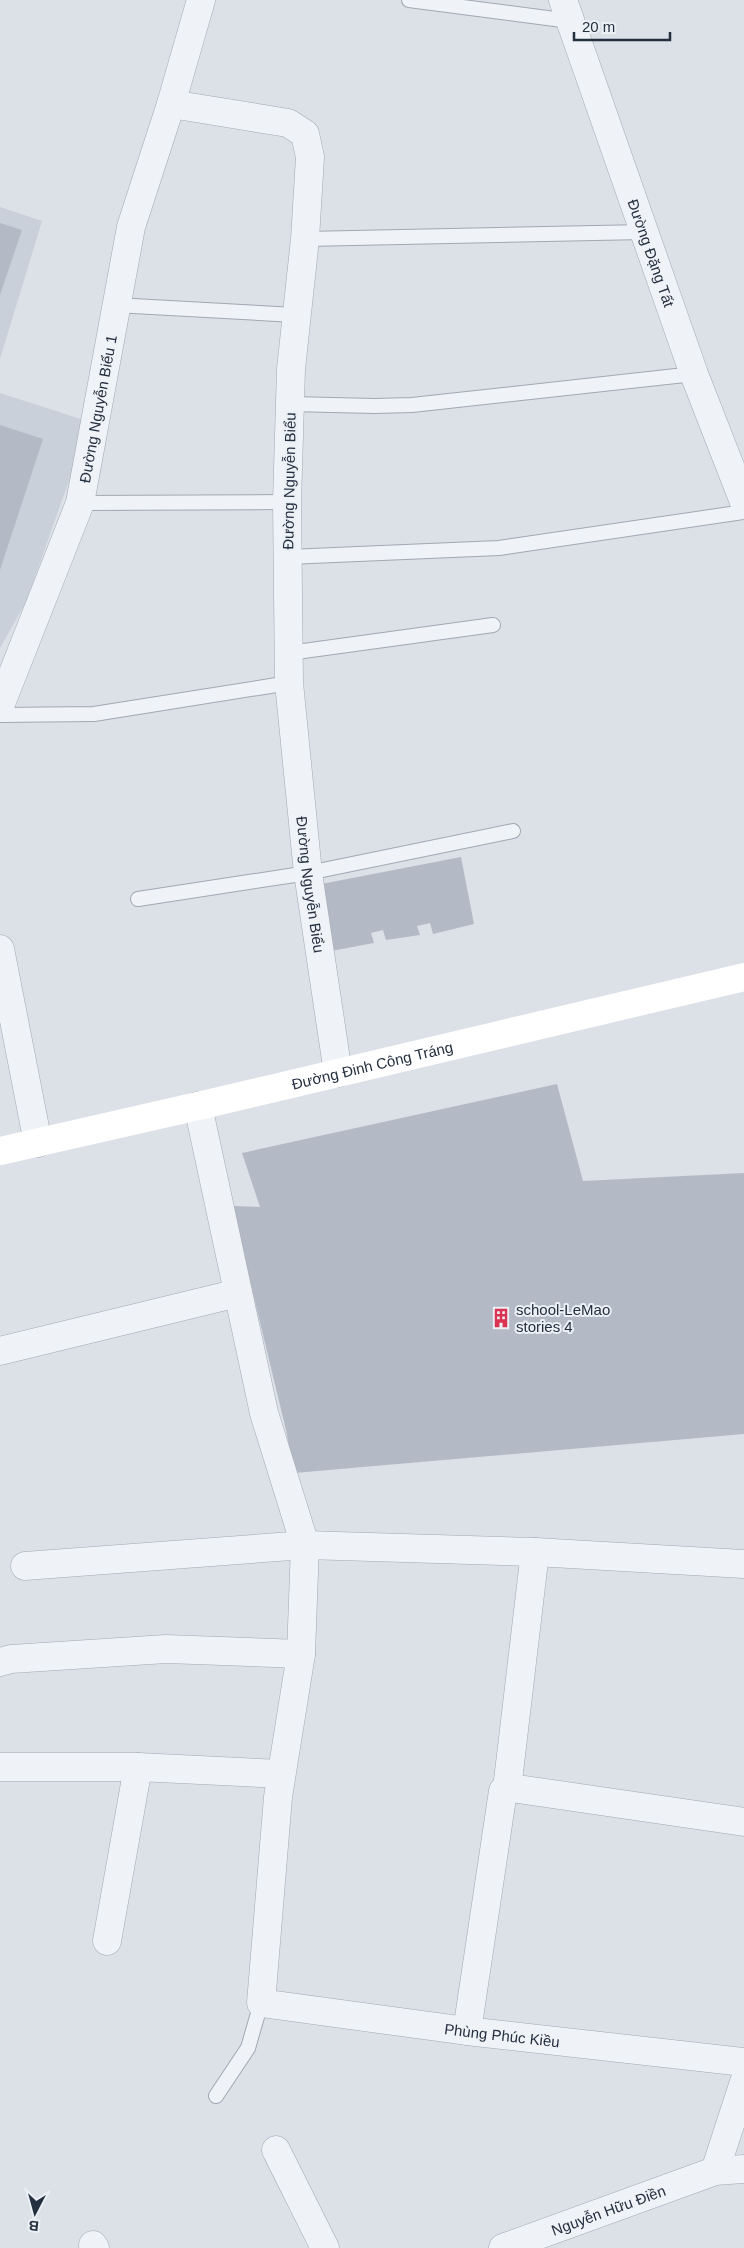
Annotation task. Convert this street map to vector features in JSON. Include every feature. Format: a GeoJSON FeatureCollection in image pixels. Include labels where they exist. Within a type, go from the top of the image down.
{"type":"FeatureCollection","features":[{"type":"Feature","properties":{"kind":"street"},"geometry":{"type":"LineString","coordinates":[[171,104],[201,0]]}},
{"type":"Feature","properties":{"kind":"street","name":"Đường Đặng Tất"},"geometry":{"type":"LineString","coordinates":[[566,10],[694,374],[744,502]]}},
{"type":"Feature","properties":{"kind":"street","name":"Đường Nguyễn Biểu"},"geometry":{"type":"LineString","coordinates":[[171,104],[288,123],[305,134],[310,157],[305,239],[295,315],[290,404],[287,502],[289,683],[308,873],[338,1073]]}},
{"type":"Feature","properties":{"kind":"street","name":"Đường Nguyễn Biểu 1"},"geometry":{"type":"LineString","coordinates":[[0,706],[80,503],[115,305],[131,227],[171,104]]}},
{"type":"Feature","properties":{"kind":"street"},"geometry":{"type":"LineString","coordinates":[[0,949],[38,1143]]}},
{"type":"Feature","properties":{"kind":"street","name":"Đường Đinh Công Tráng"},"geometry":{"type":"LineString","coordinates":[[0,1151],[744,977]]}},
{"type":"Feature","properties":{"kind":"street"},"geometry":{"type":"LineString","coordinates":[[198,1106],[264,1413],[305,1545],[301,1654],[281,1774],[261,2002]]}},
{"type":"Feature","properties":{"kind":"street"},"geometry":{"type":"LineString","coordinates":[[0,1351],[238,1293]]}},
{"type":"Feature","properties":{"kind":"street"},"geometry":{"type":"LineString","coordinates":[[25,1566],[305,1545],[535,1552],[744,1564]]}},
{"type":"Feature","properties":{"kind":"street"},"geometry":{"type":"LineString","coordinates":[[468,2031],[501,1795],[507,1789],[535,1552]]}},
{"type":"Feature","properties":{"kind":"street"},"geometry":{"type":"LineString","coordinates":[[0,1662],[11,1659],[166,1649],[301,1654]]}},
{"type":"Feature","properties":{"kind":"street"},"geometry":{"type":"LineString","coordinates":[[0,1767],[138,1767],[281,1774]]}},
{"type":"Feature","properties":{"kind":"street"},"geometry":{"type":"LineString","coordinates":[[107,1940],[138,1767]]}},
{"type":"Feature","properties":{"kind":"street"},"geometry":{"type":"LineString","coordinates":[[507,1789],[744,1822]]}},
{"type":"Feature","properties":{"kind":"street","name":"Phùng Phúc Kiều"},"geometry":{"type":"LineString","coordinates":[[261,2002],[468,2031],[744,2062]]}},
{"type":"Feature","properties":{"kind":"street"},"geometry":{"type":"LineString","coordinates":[[715,2171],[744,2082]]}},
{"type":"Feature","properties":{"kind":"street"},"geometry":{"type":"LineString","coordinates":[[276,2150],[325,2248]]}},
{"type":"Feature","properties":{"kind":"street","name":"Nguyễn Hữu Điền"},"geometry":{"type":"LineString","coordinates":[[503,2248],[715,2171],[744,2169]]}},
{"type":"Feature","properties":{"kind":"lane"},"geometry":{"type":"LineString","coordinates":[[409,0],[566,10]]}},
{"type":"Feature","properties":{"kind":"lane"},"geometry":{"type":"LineString","coordinates":[[305,239],[645,232]]}},
{"type":"Feature","properties":{"kind":"lane"},"geometry":{"type":"LineString","coordinates":[[115,305],[295,315]]}},
{"type":"Feature","properties":{"kind":"lane"},"geometry":{"type":"LineString","coordinates":[[290,404],[412,405],[694,374]]}},
{"type":"Feature","properties":{"kind":"lane"},"geometry":{"type":"LineString","coordinates":[[80,503],[287,502]]}},
{"type":"Feature","properties":{"kind":"lane"},"geometry":{"type":"LineString","coordinates":[[288,557],[499,548],[744,512]]}},
{"type":"Feature","properties":{"kind":"lane"},"geometry":{"type":"LineString","coordinates":[[289,653],[493,625]]}},
{"type":"Feature","properties":{"kind":"lane"},"geometry":{"type":"LineString","coordinates":[[0,715],[94,714],[289,683]]}},
{"type":"Feature","properties":{"kind":"lane"},"geometry":{"type":"LineString","coordinates":[[138,899],[308,873],[513,831]]}},
{"type":"Feature","properties":{"kind":"lane"},"geometry":{"type":"LineString","coordinates":[[216,2096],[248,2048],[261,2002]]}},
{"type":"Feature","properties":{"kind":"shaded area"},"geometry":{"type":"Polygon","coordinates":[[[0,207],[42,221],[0,359],[0,207]]]}},
{"type":"Feature","properties":{"kind":"shaded area"},"geometry":{"type":"Polygon","coordinates":[[[0,393],[84,420],[77,458],[26,602],[0,648],[0,393]]]}},
{"type":"Feature","properties":{"kind":"building"},"geometry":{"type":"Polygon","coordinates":[[[0,223],[22,230],[0,295],[0,223]]]}},
{"type":"Feature","properties":{"kind":"building"},"geometry":{"type":"Polygon","coordinates":[[[0,425],[43,439],[0,570],[0,425]]]}},
{"type":"Feature","properties":{"kind":"building"},"geometry":{"type":"Polygon","coordinates":[[[461,857],[474,924],[433,934],[430,923],[417,926],[420,935],[386,940],[383,930],[371,933],[374,943],[331,951],[316,885],[461,857]]]}},
{"type":"Feature","properties":{"kind":"building","name":"school-LeMao stories 4"},"geometry":{"type":"Polygon","coordinates":[[[557,1084],[583,1181],[744,1173],[744,1434],[294,1473],[286,1430],[232,1206],[260,1207],[242,1153],[557,1084]]]}},
{"type":"Feature","properties":{"kind":"place","name":"school-LeMao stories 4"},"geometry":{"type":"Point","coordinates":[501,1318]}}]}
